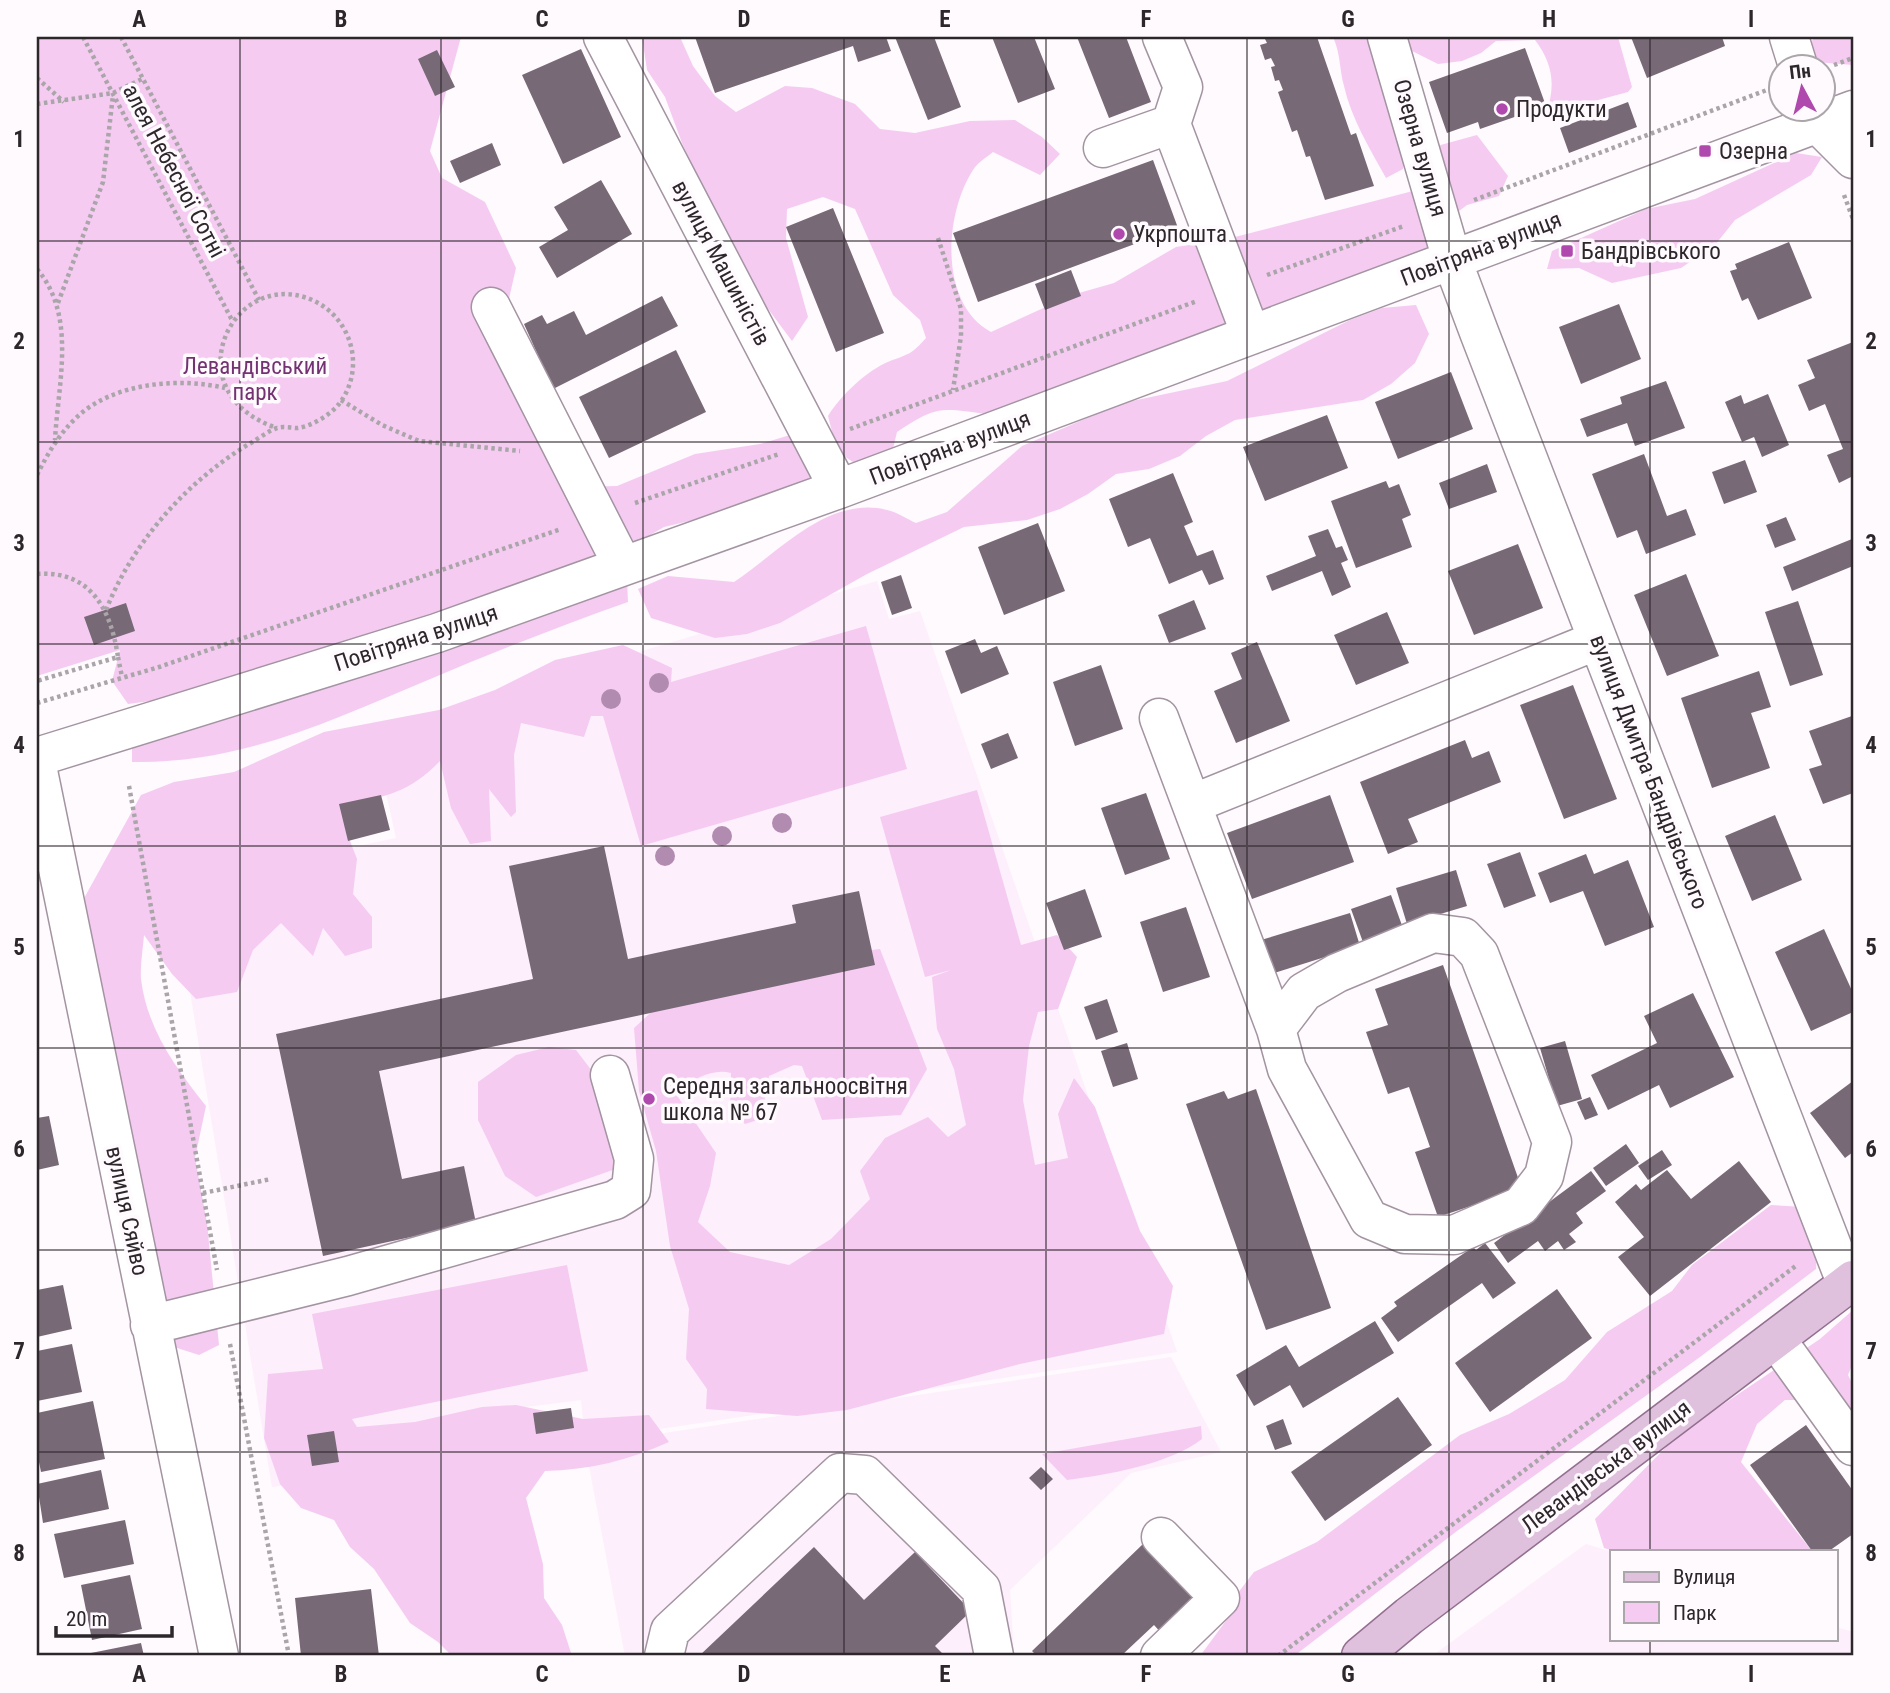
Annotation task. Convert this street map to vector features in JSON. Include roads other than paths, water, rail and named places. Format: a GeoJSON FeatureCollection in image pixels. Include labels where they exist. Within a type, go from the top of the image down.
{"type":"FeatureCollection","features":[{"type":"Feature","properties":{"kind":"main road","name":"Левандівська вулиця"},"geometry":{"type":"LineString","coordinates":[[1361,1656],[1409,1616],[1850,1283]]}},
{"type":"Feature","properties":{"kind":"street","name":"вулиця Машиністів"},"geometry":{"type":"LineString","coordinates":[[603,37],[839,489]]}},
{"type":"Feature","properties":{"kind":"street"},"geometry":{"type":"LineString","coordinates":[[1162,37],[1183,87],[1171,124],[1251,335]]}},
{"type":"Feature","properties":{"kind":"street","name":"Озерна вулиця"},"geometry":{"type":"LineString","coordinates":[[1387,37],[1452,260]]}},
{"type":"Feature","properties":{"kind":"street","name":"Повітряна вулиця"},"geometry":{"type":"LineString","coordinates":[[37,757],[437,633],[839,489],[1452,260],[1800,122]]}},
{"type":"Feature","properties":{"kind":"street"},"geometry":{"type":"LineString","coordinates":[[1820,122],[1853,159]]}},
{"type":"Feature","properties":{"kind":"street"},"geometry":{"type":"LineString","coordinates":[[1103,148],[1171,124]]}},
{"type":"Feature","properties":{"kind":"street","name":"вулиця Дмитра Бандрівського"},"geometry":{"type":"LineString","coordinates":[[1452,260],[1850,1283]]}},
{"type":"Feature","properties":{"kind":"street"},"geometry":{"type":"LineString","coordinates":[[491,307],[623,566]]}},
{"type":"Feature","properties":{"kind":"street"},"geometry":{"type":"LineString","coordinates":[[1192,804],[1598,640]]}},
{"type":"Feature","properties":{"kind":"street"},"geometry":{"type":"LineString","coordinates":[[1159,718],[1276,1029],[1287,1069],[1369,1219],[1405,1234],[1454,1235],[1521,1206],[1544,1176],[1552,1142],[1479,954],[1463,937],[1433,933],[1337,973],[1304,992],[1276,1029]]}},
{"type":"Feature","properties":{"kind":"street","name":"вулиця Сяйво"},"geometry":{"type":"LineString","coordinates":[[37,766],[219,1656]]}},
{"type":"Feature","properties":{"kind":"street"},"geometry":{"type":"LineString","coordinates":[[150,1325],[387,1265],[615,1200],[631,1190],[634,1159],[610,1075]]}},
{"type":"Feature","properties":{"kind":"street"},"geometry":{"type":"LineString","coordinates":[[1776,1339],[1853,1446]]}},
{"type":"Feature","properties":{"kind":"street"},"geometry":{"type":"LineString","coordinates":[[664,1656],[670,1631],[840,1473],[866,1475],[981,1589],[994,1656]]}},
{"type":"Feature","properties":{"kind":"street"},"geometry":{"type":"LineString","coordinates":[[1160,1656],[1220,1598],[1161,1537]]}},
{"type":"Feature","properties":{"kind":"place","name":"Продукти"},"geometry":{"type":"Point","coordinates":[1502,109]}},
{"type":"Feature","properties":{"kind":"place","name":"Озерна"},"geometry":{"type":"Point","coordinates":[1705,151]}},
{"type":"Feature","properties":{"kind":"place","name":"Укрпошта"},"geometry":{"type":"Point","coordinates":[1119,234]}},
{"type":"Feature","properties":{"kind":"place","name":"Бандрівського"},"geometry":{"type":"Point","coordinates":[1567,251]}},
{"type":"Feature","properties":{"kind":"place","name":"Середня загальноосвітня школа № 67"},"geometry":{"type":"Point","coordinates":[649,1099]}},
{"type":"Feature","properties":{"kind":"park label","name":"Левандівський парк"},"geometry":{"type":"Point","coordinates":[255,379]}}]}
